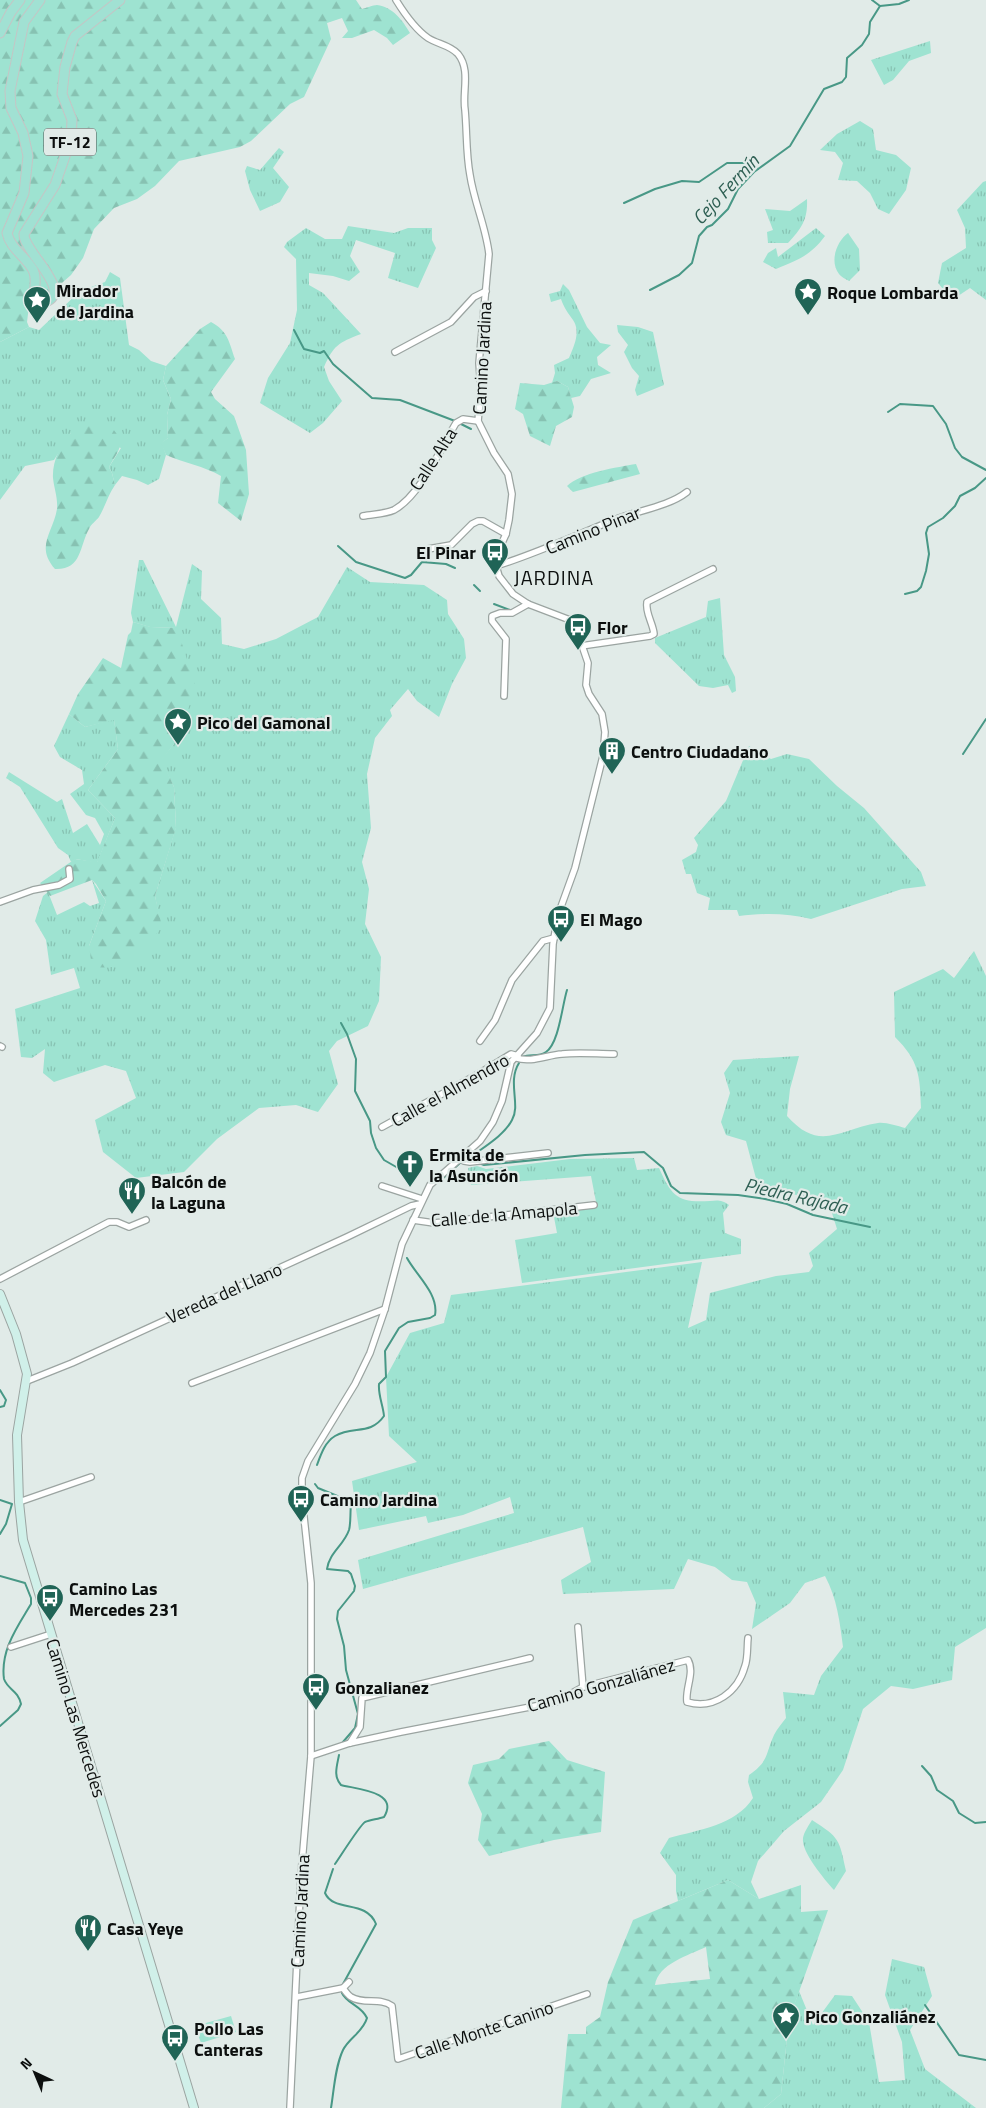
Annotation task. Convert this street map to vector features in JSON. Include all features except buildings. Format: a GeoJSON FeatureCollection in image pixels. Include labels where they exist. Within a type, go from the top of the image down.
{"type":"FeatureCollection","features":[{"type":"Feature","properties":{"kind":"main road"},"geometry":{"type":"LineString","coordinates":[[0,33],[20,0]]}},
{"type":"Feature","properties":{"kind":"main road","name":"TF-12"},"geometry":{"type":"LineString","coordinates":[[40,0],[24,22],[10,91],[11,108],[24,133],[28,156],[24,193],[7,233],[11,243],[33,270],[36,278],[35,299],[44,303],[51,299],[54,294],[54,284],[30,251],[24,238],[27,229],[55,185],[71,139],[72,120],[62,94],[65,66],[75,36],[120,0]]}},
{"type":"Feature","properties":{"kind":"main road","name":"Camino Las Mercedes"},"geometry":{"type":"LineString","coordinates":[[0,1294],[16,1334],[27,1381],[17,1435],[19,1502],[23,1540],[194,2108]]}},
{"type":"Feature","properties":{"kind":"street","name":"Camino Jardina"},"geometry":{"type":"LineString","coordinates":[[290,2108],[297,1997],[301,1875],[311,1756],[311,1583],[302,1498],[302,1478],[308,1461],[325,1430],[355,1384],[370,1353],[385,1309],[402,1244],[433,1181],[480,1141],[493,1122],[502,1101],[511,1062],[537,1033],[550,1008],[554,938],[558,915],[582,842],[603,756],[605,740],[602,714],[589,694],[586,685],[588,663],[576,628],[570,620],[528,604],[514,594],[499,576],[496,566],[496,556],[506,534],[512,494],[508,474],[494,453],[478,421],[481,390],[479,363],[489,254],[488,240],[470,174],[464,102],[466,72],[458,55],[448,46],[423,34],[408,18],[396,0]]}},
{"type":"Feature","properties":{"kind":"street"},"geometry":{"type":"LineString","coordinates":[[395,352],[451,322],[474,297],[486,291]]}},
{"type":"Feature","properties":{"kind":"street","name":"Calle Alta"},"geometry":{"type":"LineString","coordinates":[[363,516],[391,511],[401,505],[419,485],[456,423],[463,419],[478,421]]}},
{"type":"Feature","properties":{"kind":"street","name":"Camino Pinar"},"geometry":{"type":"LineString","coordinates":[[496,566],[529,556],[620,518],[678,499],[687,492]]}},
{"type":"Feature","properties":{"kind":"street"},"geometry":{"type":"LineString","coordinates":[[422,550],[451,545],[472,524],[483,521],[506,534]]}},
{"type":"Feature","properties":{"kind":"street"},"geometry":{"type":"LineString","coordinates":[[581,646],[654,634],[646,602],[713,569]]}},
{"type":"Feature","properties":{"kind":"street"},"geometry":{"type":"LineString","coordinates":[[504,696],[506,639],[492,620],[492,616],[500,612],[512,613],[528,604]]}},
{"type":"Feature","properties":{"kind":"street"},"geometry":{"type":"LineString","coordinates":[[0,902],[33,890],[64,883],[70,879],[69,869]]}},
{"type":"Feature","properties":{"kind":"street"},"geometry":{"type":"LineString","coordinates":[[480,1041],[494,1020],[512,980],[543,941],[554,938]]}},
{"type":"Feature","properties":{"kind":"street","name":"Calle el Almendro"},"geometry":{"type":"LineString","coordinates":[[382,1127],[511,1054],[521,1060],[562,1054],[614,1054]]}},
{"type":"Feature","properties":{"kind":"street"},"geometry":{"type":"LineString","coordinates":[[461,1157],[464,1161],[470,1162],[548,1153]]}},
{"type":"Feature","properties":{"kind":"street"},"geometry":{"type":"LineString","coordinates":[[382,1186],[422,1202]]}},
{"type":"Feature","properties":{"kind":"street","name":"Vereda del Llano"},"geometry":{"type":"LineString","coordinates":[[27,1381],[72,1363],[422,1202]]}},
{"type":"Feature","properties":{"kind":"street","name":"Calle de la Amapola"},"geometry":{"type":"LineString","coordinates":[[414,1220],[434,1223],[594,1205]]}},
{"type":"Feature","properties":{"kind":"street"},"geometry":{"type":"LineString","coordinates":[[0,1279],[109,1222],[117,1222],[129,1228],[146,1220]]}},
{"type":"Feature","properties":{"kind":"street"},"geometry":{"type":"LineString","coordinates":[[192,1384],[385,1309]]}},
{"type":"Feature","properties":{"kind":"street"},"geometry":{"type":"LineString","coordinates":[[19,1502],[91,1477]]}},
{"type":"Feature","properties":{"kind":"street"},"geometry":{"type":"LineString","coordinates":[[578,1627],[583,1687]]}},
{"type":"Feature","properties":{"kind":"street"},"geometry":{"type":"LineString","coordinates":[[12,1648],[51,1634]]}},
{"type":"Feature","properties":{"kind":"street","name":"Camino Gonzaliánez"},"geometry":{"type":"LineString","coordinates":[[311,1756],[350,1743],[556,1702],[583,1687],[688,1660],[692,1668],[686,1693],[687,1702],[695,1704],[720,1700],[727,1696],[745,1667],[748,1638]]}},
{"type":"Feature","properties":{"kind":"street"},"geometry":{"type":"LineString","coordinates":[[350,1743],[360,1727],[362,1698],[372,1694],[530,1658]]}},
{"type":"Feature","properties":{"kind":"street"},"geometry":{"type":"LineString","coordinates":[[297,1997],[342,1988],[349,1982]]}},
{"type":"Feature","properties":{"kind":"street","name":"Calle Monte Canino"},"geometry":{"type":"LineString","coordinates":[[342,1988],[352,1998],[362,2001],[386,2002],[392,2006],[398,2059],[587,1994]]}},
{"type":"Feature","properties":{"kind":"green space"},"geometry":{"type":"Polygon","coordinates":[[[0,0],[356,0],[362,9],[377,5],[393,12],[401,19],[410,33],[393,45],[387,38],[374,30],[352,38],[342,38],[348,31],[342,18],[327,23],[331,39],[304,97],[290,104],[251,141],[240,147],[179,161],[155,186],[137,199],[114,208],[94,229],[83,258],[71,275],[55,289],[51,299],[30,298],[27,322],[29,327],[0,342],[0,0]]]}},
{"type":"Feature","properties":{"kind":"green space"},"geometry":{"type":"Polygon","coordinates":[[[930,41],[931,53],[909,61],[893,80],[884,85],[871,60],[930,41]]]}},
{"type":"Feature","properties":{"kind":"green space"},"geometry":{"type":"Polygon","coordinates":[[[860,121],[873,129],[876,150],[896,155],[911,168],[906,190],[889,214],[878,209],[870,193],[857,181],[838,180],[843,163],[835,152],[820,150],[837,134],[860,121]]]}},
{"type":"Feature","properties":{"kind":"green space"},"geometry":{"type":"Polygon","coordinates":[[[279,148],[284,152],[273,168],[289,187],[280,202],[260,211],[250,190],[245,171],[247,166],[260,170],[279,148]]]}},
{"type":"Feature","properties":{"kind":"green space"},"geometry":{"type":"Polygon","coordinates":[[[986,181],[986,300],[970,288],[952,300],[938,283],[942,263],[966,248],[965,228],[957,210],[986,181]]]}},
{"type":"Feature","properties":{"kind":"green space"},"geometry":{"type":"Polygon","coordinates":[[[807,199],[805,218],[793,238],[788,243],[768,243],[767,232],[773,230],[765,209],[790,211],[807,199]]]}},
{"type":"Feature","properties":{"kind":"green space"},"geometry":{"type":"Polygon","coordinates":[[[348,226],[394,233],[408,228],[432,228],[432,240],[436,248],[418,288],[388,278],[395,253],[356,240],[350,256],[360,272],[349,281],[333,276],[309,273],[309,285],[323,293],[361,334],[347,340],[334,349],[324,367],[329,381],[342,401],[323,423],[310,433],[260,403],[268,378],[290,343],[297,310],[296,259],[284,247],[287,242],[306,228],[325,239],[342,239],[348,226]]]}},
{"type":"Feature","properties":{"kind":"green space"},"geometry":{"type":"Polygon","coordinates":[[[816,228],[825,236],[815,248],[804,256],[776,269],[763,262],[768,253],[776,248],[778,257],[816,228]]]}},
{"type":"Feature","properties":{"kind":"green space"},"geometry":{"type":"Polygon","coordinates":[[[848,233],[859,249],[860,270],[849,281],[839,274],[835,263],[838,246],[848,233]]]}},
{"type":"Feature","properties":{"kind":"green space"},"geometry":{"type":"Polygon","coordinates":[[[110,272],[120,278],[129,345],[139,350],[151,361],[166,366],[163,380],[171,399],[167,415],[168,438],[162,443],[166,455],[159,479],[148,485],[122,476],[115,485],[109,467],[121,448],[71,433],[54,460],[25,466],[0,500],[0,342],[29,327],[39,330],[80,291],[105,282],[110,272]]]}},
{"type":"Feature","properties":{"kind":"green space"},"geometry":{"type":"Polygon","coordinates":[[[563,284],[569,290],[587,327],[600,343],[611,345],[597,357],[598,365],[611,373],[591,379],[580,396],[571,398],[568,387],[557,381],[552,383],[555,373],[554,365],[569,358],[577,334],[573,320],[561,299],[551,302],[549,294],[560,291],[563,284]]]}},
{"type":"Feature","properties":{"kind":"green space"},"geometry":{"type":"Polygon","coordinates":[[[211,322],[217,325],[224,333],[235,359],[211,392],[215,399],[234,416],[246,450],[249,494],[241,521],[218,503],[221,476],[166,455],[161,443],[168,438],[167,415],[171,399],[163,380],[166,366],[200,329],[211,322]]]}},
{"type":"Feature","properties":{"kind":"green space"},"geometry":{"type":"Polygon","coordinates":[[[617,325],[638,327],[653,332],[664,385],[637,396],[635,390],[639,376],[632,368],[624,352],[628,345],[618,332],[617,325]]]}},
{"type":"Feature","properties":{"kind":"green space"},"geometry":{"type":"Polygon","coordinates":[[[557,381],[568,387],[574,407],[572,417],[556,426],[550,446],[530,436],[523,414],[515,409],[520,383],[544,385],[557,381]]]}},
{"type":"Feature","properties":{"kind":"green space"},"geometry":{"type":"Polygon","coordinates":[[[92,424],[102,429],[112,428],[119,439],[120,448],[109,467],[115,485],[99,517],[90,527],[75,562],[70,566],[55,569],[49,561],[46,546],[57,509],[53,478],[55,460],[63,443],[73,431],[92,424]]]}},
{"type":"Feature","properties":{"kind":"green space"},"geometry":{"type":"Polygon","coordinates":[[[636,464],[640,474],[573,492],[567,486],[573,481],[590,474],[636,464]]]}},
{"type":"Feature","properties":{"kind":"green space"},"geometry":{"type":"Polygon","coordinates":[[[139,560],[143,560],[176,627],[192,564],[202,571],[201,599],[221,618],[222,644],[244,649],[276,639],[318,617],[347,567],[370,582],[424,585],[447,600],[448,614],[464,639],[466,658],[452,684],[439,717],[417,701],[408,689],[390,710],[392,716],[375,738],[367,774],[371,828],[362,862],[369,889],[365,924],[381,957],[379,1001],[368,1026],[337,1041],[329,1051],[338,1084],[318,1112],[296,1105],[259,1108],[217,1139],[184,1172],[136,1178],[103,1152],[95,1120],[136,1098],[126,1071],[105,1065],[54,1082],[43,1073],[45,1049],[32,1058],[21,1057],[15,1009],[80,988],[74,968],[51,975],[46,940],[35,921],[43,896],[48,892],[57,915],[84,902],[90,906],[99,903],[92,880],[106,901],[89,946],[161,927],[155,896],[176,827],[174,787],[161,760],[176,741],[176,628],[150,627],[133,622],[131,613],[139,560]]]}},
{"type":"Feature","properties":{"kind":"green space"},"geometry":{"type":"Polygon","coordinates":[[[720,598],[724,655],[735,677],[736,691],[732,693],[728,685],[713,688],[699,686],[655,643],[655,638],[706,617],[708,601],[720,598]]]}},
{"type":"Feature","properties":{"kind":"green space"},"geometry":{"type":"Polygon","coordinates":[[[133,622],[151,627],[177,628],[196,688],[176,741],[162,760],[174,787],[176,828],[155,896],[162,927],[140,954],[126,964],[92,967],[89,946],[106,901],[96,884],[92,880],[50,896],[40,883],[75,859],[97,862],[115,818],[88,790],[118,749],[114,720],[85,727],[69,714],[78,694],[103,658],[121,668],[128,635],[131,632],[133,622]]]}},
{"type":"Feature","properties":{"kind":"green space"},"geometry":{"type":"Polygon","coordinates":[[[69,714],[85,727],[114,719],[118,749],[88,790],[115,818],[97,863],[76,859],[71,862],[68,855],[58,848],[20,787],[6,778],[9,772],[57,802],[62,799],[73,833],[87,824],[100,845],[104,834],[95,818],[86,815],[70,794],[84,784],[82,770],[60,757],[54,746],[69,714]]]}},
{"type":"Feature","properties":{"kind":"green space"},"geometry":{"type":"Polygon","coordinates":[[[749,746],[771,759],[787,754],[809,759],[837,786],[864,808],[921,872],[926,886],[902,889],[811,919],[775,914],[739,916],[737,910],[708,910],[710,898],[697,893],[691,874],[686,874],[682,860],[696,852],[698,845],[694,838],[726,801],[749,746]]]}},
{"type":"Feature","properties":{"kind":"green space"},"geometry":{"type":"Polygon","coordinates":[[[974,951],[986,976],[986,1628],[955,1647],[952,1680],[913,1689],[891,1686],[863,1709],[843,1770],[821,1802],[784,1831],[758,1861],[751,1882],[759,1899],[728,1880],[678,1901],[676,1875],[660,1853],[669,1838],[715,1825],[737,1815],[746,1807],[753,1798],[748,1782],[749,1775],[760,1766],[766,1757],[774,1735],[786,1718],[783,1692],[814,1695],[821,1676],[843,1647],[835,1602],[825,1576],[805,1583],[790,1603],[752,1629],[756,1603],[747,1582],[732,1580],[715,1567],[688,1559],[674,1589],[563,1594],[561,1580],[591,1562],[583,1527],[363,1589],[358,1560],[514,1513],[510,1497],[463,1515],[428,1523],[426,1516],[359,1530],[352,1481],[417,1462],[389,1436],[386,1377],[410,1333],[444,1323],[451,1295],[702,1262],[688,1328],[706,1320],[710,1293],[776,1276],[809,1272],[813,1266],[809,1253],[837,1229],[831,1210],[805,1197],[758,1186],[746,1141],[726,1135],[721,1122],[730,1093],[724,1073],[733,1060],[799,1056],[790,1089],[787,1116],[799,1127],[810,1134],[820,1136],[830,1136],[878,1123],[905,1128],[921,1108],[920,1086],[914,1061],[895,1037],[894,992],[943,969],[954,978],[974,951]]]}},
{"type":"Feature","properties":{"kind":"green space"},"geometry":{"type":"Polygon","coordinates":[[[634,1158],[637,1170],[659,1168],[672,1192],[683,1199],[690,1201],[715,1200],[729,1205],[723,1213],[725,1233],[741,1239],[741,1254],[522,1283],[515,1240],[557,1233],[553,1212],[597,1207],[591,1176],[471,1185],[468,1168],[477,1166],[486,1169],[570,1159],[634,1158]]]}},
{"type":"Feature","properties":{"kind":"green space"},"geometry":{"type":"Polygon","coordinates":[[[549,1741],[567,1760],[605,1772],[601,1832],[554,1840],[489,1856],[478,1840],[482,1814],[468,1783],[473,1765],[499,1759],[509,1749],[549,1741]]]}},
{"type":"Feature","properties":{"kind":"green space"},"geometry":{"type":"Polygon","coordinates":[[[812,1820],[837,1840],[842,1852],[846,1871],[834,1890],[814,1865],[803,1844],[803,1838],[812,1820]]]}},
{"type":"Feature","properties":{"kind":"green space"},"geometry":{"type":"Polygon","coordinates":[[[728,1880],[759,1899],[801,1885],[801,1912],[828,1910],[789,2020],[781,2094],[764,2108],[561,2108],[568,2034],[586,2034],[586,2027],[600,2017],[608,1982],[633,1920],[728,1880]],[[706,1947],[668,1966],[657,1978],[655,1985],[710,1979],[706,1947]]]}},
{"type":"Feature","properties":{"kind":"green space"},"geometry":{"type":"Polygon","coordinates":[[[892,1959],[924,1967],[932,1996],[910,2030],[925,2069],[976,2108],[764,2108],[781,2094],[789,2020],[799,1991],[813,2025],[835,1995],[852,1996],[869,2022],[879,2082],[905,2080],[902,2042],[885,1995],[892,1959]]]}},
{"type":"Feature","properties":{"kind":"green space"},"geometry":{"type":"Polygon","coordinates":[[[231,2016],[236,2032],[201,2043],[195,2026],[231,2016]]]}},
{"type":"Feature","properties":{"kind":"waterway"},"geometry":{"type":"LineString","coordinates":[[872,0],[880,6],[899,4],[909,0]]}},
{"type":"Feature","properties":{"kind":"waterway","name":"Cejo Fermín"},"geometry":{"type":"LineString","coordinates":[[650,290],[679,275],[692,263],[699,236],[728,209],[738,189],[754,172],[790,146],[824,89],[842,82],[846,77],[847,58],[862,45],[869,34],[870,22],[880,6]]}},
{"type":"Feature","properties":{"kind":"waterway"},"geometry":{"type":"LineString","coordinates":[[624,203],[655,189],[682,181],[699,182],[727,163],[744,163],[758,169]]}},
{"type":"Feature","properties":{"kind":"waterway"},"geometry":{"type":"LineString","coordinates":[[294,330],[304,349],[320,353],[324,351],[333,364],[372,398],[400,400],[455,421]]}},
{"type":"Feature","properties":{"kind":"waterway"},"geometry":{"type":"LineString","coordinates":[[888,412],[900,404],[933,406],[946,424],[955,448],[962,457],[986,470]]}},
{"type":"Feature","properties":{"kind":"waterway"},"geometry":{"type":"LineString","coordinates":[[459,423],[471,429]]}},
{"type":"Feature","properties":{"kind":"waterway"},"geometry":{"type":"LineString","coordinates":[[905,594],[917,591],[921,587],[929,554],[926,533],[928,527],[943,518],[955,506],[960,496],[975,488],[986,478]]}},
{"type":"Feature","properties":{"kind":"waterway"},"geometry":{"type":"LineString","coordinates":[[338,546],[356,562],[405,578],[411,575],[422,562],[446,564],[455,568]]}},
{"type":"Feature","properties":{"kind":"waterway"},"geometry":{"type":"LineString","coordinates":[[474,585],[480,591]]}},
{"type":"Feature","properties":{"kind":"waterway"},"geometry":{"type":"LineString","coordinates":[[494,604],[510,610]]}},
{"type":"Feature","properties":{"kind":"waterway"},"geometry":{"type":"LineString","coordinates":[[963,754],[986,719]]}},
{"type":"Feature","properties":{"kind":"waterway"},"geometry":{"type":"LineString","coordinates":[[523,1057],[543,1054],[554,1041],[567,990]]}},
{"type":"Feature","properties":{"kind":"waterway"},"geometry":{"type":"LineString","coordinates":[[341,1023],[356,1059],[355,1091],[370,1121],[371,1133],[376,1148],[384,1160],[398,1168],[406,1178]]}},
{"type":"Feature","properties":{"kind":"waterway"},"geometry":{"type":"LineString","coordinates":[[468,1159],[504,1131],[512,1120],[515,1107],[514,1078],[519,1063]]}},
{"type":"Feature","properties":{"kind":"waterway","name":"Piedra Rajada"},"geometry":{"type":"LineString","coordinates":[[479,1163],[484,1165],[585,1155],[644,1152],[663,1168],[671,1186],[680,1193],[738,1195],[765,1199],[787,1204],[813,1215],[870,1227]]}},
{"type":"Feature","properties":{"kind":"waterway"},"geometry":{"type":"LineString","coordinates":[[441,1180],[460,1163]]}},
{"type":"Feature","properties":{"kind":"waterway"},"geometry":{"type":"LineString","coordinates":[[317,1465],[324,1449],[335,1436],[348,1431],[373,1426],[384,1416],[379,1384],[386,1377],[385,1351],[399,1328],[408,1322],[430,1318],[435,1315],[434,1300],[407,1258]]}},
{"type":"Feature","properties":{"kind":"waterway"},"geometry":{"type":"LineString","coordinates":[[0,1390],[6,1400],[4,1406],[0,1407]]}},
{"type":"Feature","properties":{"kind":"waterway"},"geometry":{"type":"LineString","coordinates":[[315,1484],[318,1488],[347,1500],[351,1505],[349,1530],[328,1563],[327,1569],[348,1571],[355,1586],[354,1591],[338,1611],[337,1619],[344,1646],[346,1670],[358,1714],[355,1728],[343,1742]]}},
{"type":"Feature","properties":{"kind":"waterway"},"geometry":{"type":"LineString","coordinates":[[0,1500],[12,1504],[6,1524],[0,1534]]}},
{"type":"Feature","properties":{"kind":"waterway"},"geometry":{"type":"LineString","coordinates":[[0,1576],[25,1583],[31,1598],[31,1604],[7,1648],[3,1668],[4,1679],[18,1696],[21,1704],[18,1710],[0,1726]]}},
{"type":"Feature","properties":{"kind":"waterway"},"geometry":{"type":"LineString","coordinates":[[335,1864],[362,1824],[384,1817],[387,1808],[386,1802],[374,1793],[341,1785],[336,1774],[339,1755]]}},
{"type":"Feature","properties":{"kind":"waterway"},"geometry":{"type":"LineString","coordinates":[[922,1766],[931,1776],[937,1790],[953,1801],[959,1813],[975,1823],[986,1822]]}},
{"type":"Feature","properties":{"kind":"waterway"},"geometry":{"type":"LineString","coordinates":[[333,1869],[325,1893],[329,1899],[335,1903],[365,1911],[376,1924],[343,1984]]}},
{"type":"Feature","properties":{"kind":"waterway"},"geometry":{"type":"LineString","coordinates":[[331,2108],[336,2071],[340,2057],[343,2050],[367,2018],[342,1993]]}},
{"type":"Feature","properties":{"kind":"waterway"},"geometry":{"type":"LineString","coordinates":[[925,2005],[959,2055],[986,2060]]}},
{"type":"Feature","properties":{"kind":"place","name":"Roque Lombarda"},"geometry":{"type":"Point","coordinates":[808,316]}},
{"type":"Feature","properties":{"kind":"place","name":"Mirador de Jardina"},"geometry":{"type":"Point","coordinates":[37,324]}},
{"type":"Feature","properties":{"kind":"place","name":"El Pinar"},"geometry":{"type":"Point","coordinates":[495,576]}},
{"type":"Feature","properties":{"kind":"place","name":"Flor"},"geometry":{"type":"Point","coordinates":[578,651]}},
{"type":"Feature","properties":{"kind":"place","name":"Pico del Gamonal"},"geometry":{"type":"Point","coordinates":[178,746]}},
{"type":"Feature","properties":{"kind":"place","name":"Centro Ciudadano"},"geometry":{"type":"Point","coordinates":[612,775]}},
{"type":"Feature","properties":{"kind":"place","name":"El Mago"},"geometry":{"type":"Point","coordinates":[561,943]}},
{"type":"Feature","properties":{"kind":"place","name":"Ermita de la Asunción"},"geometry":{"type":"Point","coordinates":[410,1188]}},
{"type":"Feature","properties":{"kind":"place","name":"Balcón de la Laguna"},"geometry":{"type":"Point","coordinates":[132,1215]}},
{"type":"Feature","properties":{"kind":"place","name":"Camino Jardina"},"geometry":{"type":"Point","coordinates":[301,1523]}},
{"type":"Feature","properties":{"kind":"place","name":"Camino Las Mercedes 231"},"geometry":{"type":"Point","coordinates":[50,1622]}},
{"type":"Feature","properties":{"kind":"place","name":"Gonzalianez"},"geometry":{"type":"Point","coordinates":[316,1711]}},
{"type":"Feature","properties":{"kind":"place","name":"Casa Yeye"},"geometry":{"type":"Point","coordinates":[88,1952]}},
{"type":"Feature","properties":{"kind":"place","name":"Pico Gonzaliánez"},"geometry":{"type":"Point","coordinates":[786,2040]}},
{"type":"Feature","properties":{"kind":"place","name":"Pollo Las Canteras"},"geometry":{"type":"Point","coordinates":[175,2062]}},
{"type":"Feature","properties":{"kind":"district","name":"JARDINA"},"geometry":{"type":"Point","coordinates":[554,577]}}]}
